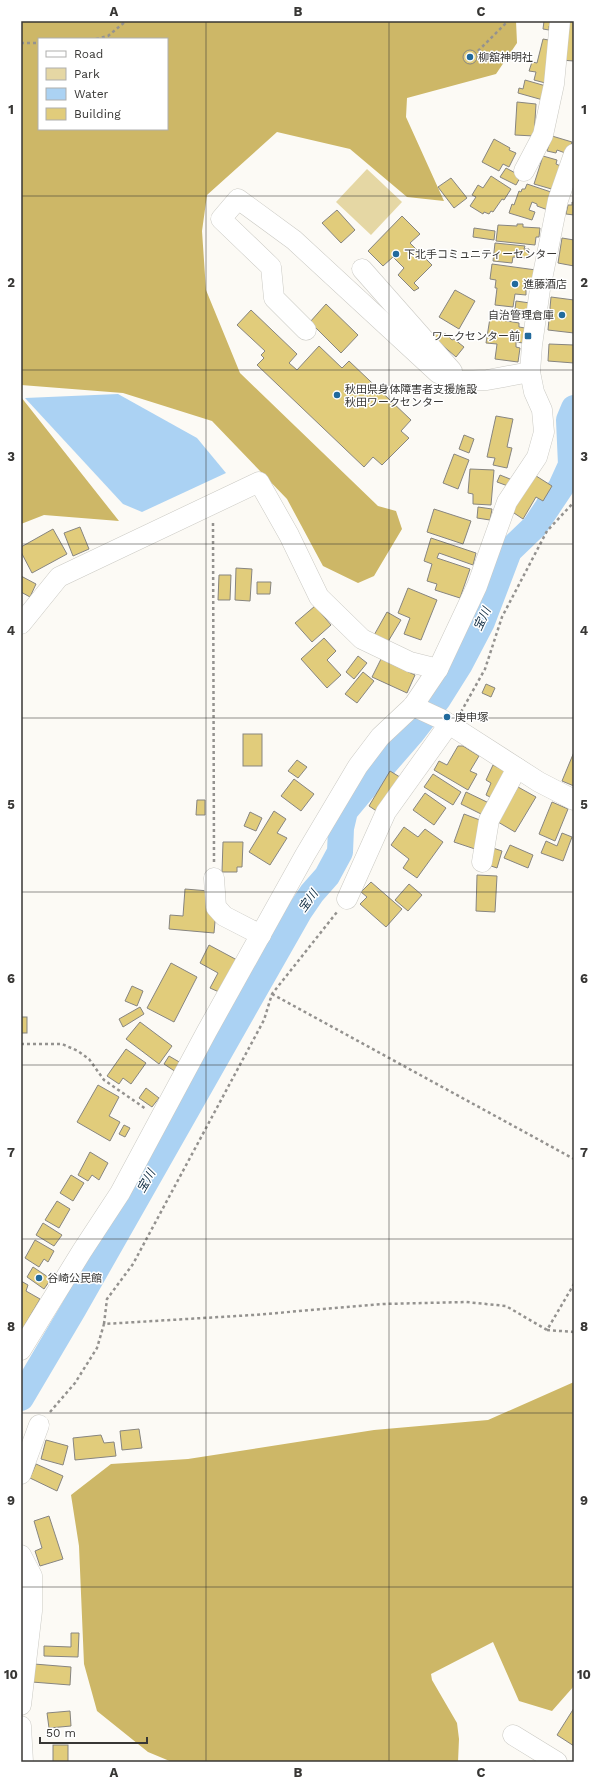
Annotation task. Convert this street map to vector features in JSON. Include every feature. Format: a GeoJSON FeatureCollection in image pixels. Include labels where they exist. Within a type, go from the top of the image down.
{"type":"FeatureCollection","features":[{"type":"Feature","properties":{"kind":"street"},"geometry":{"type":"LineString","coordinates":[[524,171],[543,135],[554,84],[560,21]]}},
{"type":"Feature","properties":{"kind":"street"},"geometry":{"type":"LineString","coordinates":[[21,1350],[82,1251],[120,1193],[260,935],[305,855],[358,766],[380,737],[416,707],[438,669],[477,586],[507,502],[537,457],[544,432],[542,410],[534,392],[530,372],[540,289],[558,200],[574,154]]}},
{"type":"Feature","properties":{"kind":"street"},"geometry":{"type":"LineString","coordinates":[[306,330],[274,298],[271,267],[221,219],[238,199],[294,240],[438,373],[461,381],[487,380],[530,372]]}},
{"type":"Feature","properties":{"kind":"street"},"geometry":{"type":"LineString","coordinates":[[362,269],[461,381]]}},
{"type":"Feature","properties":{"kind":"street"},"geometry":{"type":"LineString","coordinates":[[21,624],[59,577],[259,482],[289,535],[319,597],[362,639],[410,662],[438,669]]}},
{"type":"Feature","properties":{"kind":"street"},"geometry":{"type":"LineString","coordinates":[[416,707],[448,723],[539,782],[574,800]]}},
{"type":"Feature","properties":{"kind":"street"},"geometry":{"type":"LineString","coordinates":[[347,898],[386,812],[448,723]]}},
{"type":"Feature","properties":{"kind":"street"},"geometry":{"type":"LineString","coordinates":[[482,862],[489,820],[517,768]]}},
{"type":"Feature","properties":{"kind":"street"},"geometry":{"type":"LineString","coordinates":[[214,878],[216,907],[224,916],[260,935]]}},
{"type":"Feature","properties":{"kind":"street"},"geometry":{"type":"LineString","coordinates":[[21,1474],[39,1425]]}},
{"type":"Feature","properties":{"kind":"street"},"geometry":{"type":"LineString","coordinates":[[21,1555],[32,1576],[32,1611],[21,1705]]}},
{"type":"Feature","properties":{"kind":"street"},"geometry":{"type":"LineString","coordinates":[[21,1726],[23,1762]]}},
{"type":"Feature","properties":{"kind":"street"},"geometry":{"type":"LineString","coordinates":[[513,1735],[557,1762]]}},
{"type":"Feature","properties":{"kind":"path"},"geometry":{"type":"LineString","coordinates":[[100,38],[108,36],[126,21]]}},
{"type":"Feature","properties":{"kind":"path"},"geometry":{"type":"LineString","coordinates":[[478,51],[508,21]]}},
{"type":"Feature","properties":{"kind":"path"},"geometry":{"type":"LineString","coordinates":[[21,43],[38,43]]}},
{"type":"Feature","properties":{"kind":"path"},"geometry":{"type":"LineString","coordinates":[[448,723],[485,669],[502,617],[548,531],[574,502]]}},
{"type":"Feature","properties":{"kind":"path"},"geometry":{"type":"LineString","coordinates":[[212,504],[214,878]]}},
{"type":"Feature","properties":{"kind":"path"},"geometry":{"type":"LineString","coordinates":[[39,1425],[76,1383],[97,1348],[104,1324],[107,1299],[137,1257],[264,1020],[272,994],[347,898]]}},
{"type":"Feature","properties":{"kind":"path"},"geometry":{"type":"LineString","coordinates":[[272,994],[574,1159]]}},
{"type":"Feature","properties":{"kind":"path"},"geometry":{"type":"LineString","coordinates":[[21,1044],[62,1044],[78,1051],[89,1059],[104,1080],[160,1118]]}},
{"type":"Feature","properties":{"kind":"path"},"geometry":{"type":"LineString","coordinates":[[548,1330],[574,1284]]}},
{"type":"Feature","properties":{"kind":"path"},"geometry":{"type":"LineString","coordinates":[[104,1324],[253,1315],[383,1304],[466,1302],[506,1306],[548,1330],[574,1332]]}},
{"type":"Feature","properties":{"kind":"green space"},"geometry":{"type":"Polygon","coordinates":[[[367,169],[402,202],[371,235],[336,202],[367,169]]]}},
{"type":"Feature","properties":{"kind":"shaded area"},"geometry":{"type":"Polygon","coordinates":[[[21,21],[516,21],[517,43],[496,74],[407,98],[406,117],[444,201],[407,197],[350,149],[277,132],[207,195],[202,231],[206,290],[240,373],[378,506],[396,511],[402,529],[374,576],[358,583],[323,566],[287,499],[212,421],[123,393],[21,385],[21,21]]]}},
{"type":"Feature","properties":{"kind":"shaded area"},"geometry":{"type":"Polygon","coordinates":[[[21,397],[119,521],[44,515],[21,524],[21,397]]]}},
{"type":"Feature","properties":{"kind":"shaded area"},"geometry":{"type":"Polygon","coordinates":[[[574,1382],[574,1686],[552,1711],[519,1701],[493,1642],[431,1674],[432,1680],[457,1723],[459,1739],[458,1762],[172,1762],[148,1752],[97,1711],[84,1664],[79,1546],[71,1495],[111,1464],[188,1459],[374,1430],[488,1420],[574,1382]]]}},
{"type":"Feature","properties":{"kind":"water"},"geometry":{"type":"Polygon","coordinates":[[[118,394],[197,438],[226,473],[142,512],[123,504],[25,398],[118,394]]]}},
{"type":"Feature","properties":{"kind":"building"},"geometry":{"type":"Polygon","coordinates":[[[544,21],[557,21],[557,27],[549,26],[549,30],[543,29],[544,21]]]}},
{"type":"Feature","properties":{"kind":"building"},"geometry":{"type":"Polygon","coordinates":[[[563,21],[574,21],[574,61],[560,60],[563,21]]]}},
{"type":"Feature","properties":{"kind":"building"},"geometry":{"type":"Polygon","coordinates":[[[543,39],[554,41],[549,84],[534,80],[536,72],[529,71],[532,62],[537,63],[543,39]]]}},
{"type":"Feature","properties":{"kind":"building","name":"柳舘神明社"},"geometry":{"type":"Polygon","coordinates":[[[470,50],[475,52],[477,57],[475,62],[470,64],[465,62],[463,57],[465,52],[470,50]]]}},
{"type":"Feature","properties":{"kind":"building"},"geometry":{"type":"Polygon","coordinates":[[[525,80],[546,86],[543,100],[518,93],[519,88],[523,89],[525,80]]]}},
{"type":"Feature","properties":{"kind":"building"},"geometry":{"type":"Polygon","coordinates":[[[517,102],[536,104],[534,136],[515,135],[517,102]]]}},
{"type":"Feature","properties":{"kind":"building"},"geometry":{"type":"Polygon","coordinates":[[[552,136],[572,142],[568,154],[557,150],[556,153],[547,151],[552,136]]]}},
{"type":"Feature","properties":{"kind":"building"},"geometry":{"type":"Polygon","coordinates":[[[494,139],[510,148],[509,150],[516,153],[509,167],[503,164],[499,171],[482,162],[494,139]]]}},
{"type":"Feature","properties":{"kind":"building"},"geometry":{"type":"Polygon","coordinates":[[[543,156],[557,160],[556,164],[563,167],[555,190],[534,184],[543,156]]]}},
{"type":"Feature","properties":{"kind":"building"},"geometry":{"type":"Polygon","coordinates":[[[506,168],[521,176],[516,185],[500,177],[506,168]]]}},
{"type":"Feature","properties":{"kind":"building"},"geometry":{"type":"Polygon","coordinates":[[[491,176],[511,189],[504,200],[502,199],[493,212],[491,211],[489,214],[484,212],[483,214],[470,206],[476,197],[472,195],[478,185],[483,188],[491,176]]]}},
{"type":"Feature","properties":{"kind":"building"},"geometry":{"type":"Polygon","coordinates":[[[451,178],[467,198],[454,208],[438,187],[451,178]]]}},
{"type":"Feature","properties":{"kind":"building"},"geometry":{"type":"Polygon","coordinates":[[[527,184],[554,193],[548,210],[537,206],[537,204],[532,202],[529,210],[535,212],[532,220],[509,213],[512,204],[514,205],[519,191],[521,192],[522,189],[525,189],[527,184]]]}},
{"type":"Feature","properties":{"kind":"building"},"geometry":{"type":"Polygon","coordinates":[[[572,202],[574,203],[574,215],[566,214],[568,205],[572,205],[572,202]]]}},
{"type":"Feature","properties":{"kind":"building"},"geometry":{"type":"Polygon","coordinates":[[[337,210],[355,230],[341,243],[322,223],[337,210]]]}},
{"type":"Feature","properties":{"kind":"building","name":"下北手コミュニティーセンター"},"geometry":{"type":"Polygon","coordinates":[[[402,216],[420,234],[410,243],[432,265],[414,283],[419,288],[414,291],[398,275],[404,268],[393,257],[383,266],[368,251],[402,216]]]}},
{"type":"Feature","properties":{"kind":"building"},"geometry":{"type":"Polygon","coordinates":[[[517,224],[523,224],[523,227],[540,228],[539,237],[536,237],[535,245],[496,241],[498,225],[517,226],[517,224]]]}},
{"type":"Feature","properties":{"kind":"building"},"geometry":{"type":"Polygon","coordinates":[[[474,228],[495,231],[494,240],[473,237],[474,228]]]}},
{"type":"Feature","properties":{"kind":"building"},"geometry":{"type":"Polygon","coordinates":[[[562,238],[574,240],[574,266],[558,263],[562,238]]]}},
{"type":"Feature","properties":{"kind":"building"},"geometry":{"type":"Polygon","coordinates":[[[495,243],[525,246],[524,249],[529,249],[529,258],[513,257],[512,263],[493,261],[495,243]]]}},
{"type":"Feature","properties":{"kind":"building","name":"進藤酒店"},"geometry":{"type":"Polygon","coordinates":[[[492,264],[536,270],[534,289],[526,288],[526,295],[515,294],[513,307],[495,305],[497,288],[495,288],[496,280],[490,279],[492,264]]]}},
{"type":"Feature","properties":{"kind":"building"},"geometry":{"type":"Polygon","coordinates":[[[455,290],[475,301],[459,329],[439,317],[455,290]]]}},
{"type":"Feature","properties":{"kind":"building","name":"自治管理倉庫"},"geometry":{"type":"Polygon","coordinates":[[[551,297],[574,300],[574,333],[548,330],[551,297]]]}},
{"type":"Feature","properties":{"kind":"building"},"geometry":{"type":"Polygon","coordinates":[[[516,301],[530,303],[527,320],[514,318],[516,301]]]}},
{"type":"Feature","properties":{"kind":"building","name":"秋田県身体障害者支援施設 秋田ワークセンター"},"geometry":{"type":"Polygon","coordinates":[[[326,304],[358,335],[341,353],[310,322],[326,304]]]}},
{"type":"Feature","properties":{"kind":"building","name":"秋田県身体障害者支援施設 秋田ワークセンター"},"geometry":{"type":"Polygon","coordinates":[[[251,310],[297,354],[289,363],[297,370],[319,346],[342,368],[349,361],[411,420],[401,431],[409,438],[382,465],[373,457],[364,467],[257,365],[264,358],[261,355],[265,351],[237,325],[251,310]]]}},
{"type":"Feature","properties":{"kind":"building"},"geometry":{"type":"Polygon","coordinates":[[[490,318],[519,323],[519,327],[525,328],[523,343],[516,342],[516,347],[520,348],[518,362],[495,359],[497,344],[486,343],[490,318]]]}},
{"type":"Feature","properties":{"kind":"building"},"geometry":{"type":"Polygon","coordinates":[[[438,332],[443,336],[445,333],[452,340],[454,339],[464,347],[456,357],[433,337],[438,332]]]}},
{"type":"Feature","properties":{"kind":"building"},"geometry":{"type":"Polygon","coordinates":[[[549,344],[574,345],[574,363],[548,361],[549,344]]]}},
{"type":"Feature","properties":{"kind":"building"},"geometry":{"type":"Polygon","coordinates":[[[496,416],[513,419],[507,447],[512,448],[507,468],[493,465],[495,458],[487,457],[496,416]]]}},
{"type":"Feature","properties":{"kind":"building"},"geometry":{"type":"Polygon","coordinates":[[[464,435],[474,439],[469,453],[459,449],[464,435]]]}},
{"type":"Feature","properties":{"kind":"building"},"geometry":{"type":"Polygon","coordinates":[[[454,454],[469,460],[458,489],[443,483],[454,454]]]}},
{"type":"Feature","properties":{"kind":"building"},"geometry":{"type":"Polygon","coordinates":[[[470,469],[494,470],[491,505],[473,504],[473,494],[468,493],[470,469]]]}},
{"type":"Feature","properties":{"kind":"building"},"geometry":{"type":"Polygon","coordinates":[[[533,474],[552,486],[543,501],[536,497],[523,519],[511,511],[533,474]]]}},
{"type":"Feature","properties":{"kind":"building"},"geometry":{"type":"Polygon","coordinates":[[[500,475],[510,479],[508,486],[497,482],[500,475]]]}},
{"type":"Feature","properties":{"kind":"building"},"geometry":{"type":"Polygon","coordinates":[[[478,507],[492,509],[490,520],[477,518],[478,507]]]}},
{"type":"Feature","properties":{"kind":"building"},"geometry":{"type":"Polygon","coordinates":[[[434,509],[471,521],[463,544],[427,532],[434,509]]]}},
{"type":"Feature","properties":{"kind":"building"},"geometry":{"type":"Polygon","coordinates":[[[80,527],[89,549],[73,556],[64,533],[80,527]]]}},
{"type":"Feature","properties":{"kind":"building"},"geometry":{"type":"Polygon","coordinates":[[[53,529],[67,554],[32,573],[21,552],[21,547],[53,529]]]}},
{"type":"Feature","properties":{"kind":"building"},"geometry":{"type":"Polygon","coordinates":[[[431,538],[476,553],[473,565],[439,553],[437,558],[470,569],[460,598],[435,590],[437,584],[427,581],[432,564],[424,561],[431,538]]]}},
{"type":"Feature","properties":{"kind":"building"},"geometry":{"type":"Polygon","coordinates":[[[236,568],[252,569],[250,601],[235,600],[236,568]]]}},
{"type":"Feature","properties":{"kind":"building"},"geometry":{"type":"Polygon","coordinates":[[[219,575],[231,575],[230,600],[218,600],[219,575]]]}},
{"type":"Feature","properties":{"kind":"building"},"geometry":{"type":"Polygon","coordinates":[[[21,576],[36,584],[30,597],[21,592],[21,576]]]}},
{"type":"Feature","properties":{"kind":"building"},"geometry":{"type":"Polygon","coordinates":[[[257,582],[271,582],[270,594],[257,594],[257,582]]]}},
{"type":"Feature","properties":{"kind":"building"},"geometry":{"type":"Polygon","coordinates":[[[408,588],[437,600],[421,640],[404,634],[410,618],[398,613],[408,588]]]}},
{"type":"Feature","properties":{"kind":"building"},"geometry":{"type":"Polygon","coordinates":[[[315,606],[331,625],[312,642],[295,623],[315,606]]]}},
{"type":"Feature","properties":{"kind":"building"},"geometry":{"type":"Polygon","coordinates":[[[387,612],[401,620],[386,645],[373,637],[387,612]]]}},
{"type":"Feature","properties":{"kind":"building"},"geometry":{"type":"Polygon","coordinates":[[[324,638],[336,651],[327,660],[341,675],[327,688],[301,659],[324,638]]]}},
{"type":"Feature","properties":{"kind":"building"},"geometry":{"type":"Polygon","coordinates":[[[358,656],[367,663],[354,679],[346,672],[358,656]]]}},
{"type":"Feature","properties":{"kind":"building"},"geometry":{"type":"Polygon","coordinates":[[[381,659],[415,675],[407,693],[372,677],[381,659]]]}},
{"type":"Feature","properties":{"kind":"building"},"geometry":{"type":"Polygon","coordinates":[[[363,672],[374,681],[357,703],[345,694],[363,672]]]}},
{"type":"Feature","properties":{"kind":"building"},"geometry":{"type":"Polygon","coordinates":[[[486,684],[495,688],[491,697],[482,693],[486,684]]]}},
{"type":"Feature","properties":{"kind":"building"},"geometry":{"type":"Polygon","coordinates":[[[243,734],[262,734],[262,766],[243,766],[243,734]]]}},
{"type":"Feature","properties":{"kind":"building"},"geometry":{"type":"Polygon","coordinates":[[[458,746],[463,746],[479,756],[470,771],[477,774],[468,790],[434,770],[439,761],[447,765],[458,746]]]}},
{"type":"Feature","properties":{"kind":"building"},"geometry":{"type":"Polygon","coordinates":[[[574,752],[574,786],[562,781],[574,752]]]}},
{"type":"Feature","properties":{"kind":"building"},"geometry":{"type":"Polygon","coordinates":[[[297,760],[307,767],[298,778],[288,771],[297,760]]]}},
{"type":"Feature","properties":{"kind":"building"},"geometry":{"type":"Polygon","coordinates":[[[493,765],[507,772],[494,799],[486,795],[491,783],[486,780],[493,765]]]}},
{"type":"Feature","properties":{"kind":"building"},"geometry":{"type":"Polygon","coordinates":[[[390,771],[403,779],[381,814],[369,806],[390,771]]]}},
{"type":"Feature","properties":{"kind":"building"},"geometry":{"type":"Polygon","coordinates":[[[433,774],[461,792],[453,805],[424,787],[433,774]]]}},
{"type":"Feature","properties":{"kind":"building"},"geometry":{"type":"Polygon","coordinates":[[[294,779],[314,794],[301,811],[281,796],[294,779]]]}},
{"type":"Feature","properties":{"kind":"building"},"geometry":{"type":"Polygon","coordinates":[[[518,787],[536,797],[515,832],[498,822],[518,787]]]}},
{"type":"Feature","properties":{"kind":"building"},"geometry":{"type":"Polygon","coordinates":[[[466,792],[491,804],[485,816],[461,804],[466,792]]]}},
{"type":"Feature","properties":{"kind":"building"},"geometry":{"type":"Polygon","coordinates":[[[425,793],[446,808],[434,825],[413,810],[425,793]]]}},
{"type":"Feature","properties":{"kind":"building"},"geometry":{"type":"Polygon","coordinates":[[[197,800],[205,800],[205,815],[196,815],[197,800]]]}},
{"type":"Feature","properties":{"kind":"building"},"geometry":{"type":"Polygon","coordinates":[[[552,802],[568,809],[555,841],[539,834],[552,802]]]}},
{"type":"Feature","properties":{"kind":"building"},"geometry":{"type":"Polygon","coordinates":[[[274,811],[286,819],[277,833],[287,838],[270,865],[249,852],[274,811]]]}},
{"type":"Feature","properties":{"kind":"building"},"geometry":{"type":"Polygon","coordinates":[[[250,812],[262,818],[256,831],[244,826],[250,812]]]}},
{"type":"Feature","properties":{"kind":"building"},"geometry":{"type":"Polygon","coordinates":[[[464,814],[485,822],[475,849],[454,842],[464,814]]]}},
{"type":"Feature","properties":{"kind":"building"},"geometry":{"type":"Polygon","coordinates":[[[404,827],[418,837],[425,829],[443,842],[417,878],[403,868],[409,859],[391,845],[404,827]]]}},
{"type":"Feature","properties":{"kind":"building"},"geometry":{"type":"Polygon","coordinates":[[[562,833],[572,837],[563,861],[541,853],[546,841],[557,846],[562,833]]]}},
{"type":"Feature","properties":{"kind":"building"},"geometry":{"type":"Polygon","coordinates":[[[223,842],[243,842],[242,867],[237,867],[237,872],[222,872],[223,842]]]}},
{"type":"Feature","properties":{"kind":"building"},"geometry":{"type":"Polygon","coordinates":[[[510,845],[533,855],[528,868],[504,858],[510,845]]]}},
{"type":"Feature","properties":{"kind":"building"},"geometry":{"type":"Polygon","coordinates":[[[490,847],[502,851],[497,868],[485,864],[490,847]]]}},
{"type":"Feature","properties":{"kind":"building"},"geometry":{"type":"Polygon","coordinates":[[[477,875],[497,876],[495,912],[476,911],[477,875]]]}},
{"type":"Feature","properties":{"kind":"building"},"geometry":{"type":"Polygon","coordinates":[[[371,882],[402,909],[386,927],[360,904],[367,897],[361,892],[371,882]]]}},
{"type":"Feature","properties":{"kind":"building"},"geometry":{"type":"Polygon","coordinates":[[[409,884],[422,895],[408,911],[395,900],[409,884]]]}},
{"type":"Feature","properties":{"kind":"building"},"geometry":{"type":"Polygon","coordinates":[[[185,889],[209,891],[216,910],[214,933],[169,929],[170,915],[183,916],[185,889]]]}},
{"type":"Feature","properties":{"kind":"building"},"geometry":{"type":"Polygon","coordinates":[[[209,945],[237,960],[219,992],[210,988],[218,973],[200,963],[209,945]]]}},
{"type":"Feature","properties":{"kind":"building"},"geometry":{"type":"Polygon","coordinates":[[[171,963],[197,977],[174,1022],[147,1008],[171,963]]]}},
{"type":"Feature","properties":{"kind":"building"},"geometry":{"type":"Polygon","coordinates":[[[132,986],[143,991],[137,1006],[125,1001],[132,986]]]}},
{"type":"Feature","properties":{"kind":"building"},"geometry":{"type":"Polygon","coordinates":[[[140,1007],[144,1014],[123,1027],[119,1019],[140,1007]]]}},
{"type":"Feature","properties":{"kind":"building"},"geometry":{"type":"Polygon","coordinates":[[[21,1017],[27,1017],[27,1033],[21,1033],[21,1017]]]}},
{"type":"Feature","properties":{"kind":"building"},"geometry":{"type":"Polygon","coordinates":[[[140,1022],[172,1046],[159,1064],[126,1039],[140,1022]]]}},
{"type":"Feature","properties":{"kind":"building"},"geometry":{"type":"Polygon","coordinates":[[[126,1049],[146,1063],[131,1084],[123,1078],[119,1084],[107,1076],[126,1049]]]}},
{"type":"Feature","properties":{"kind":"building"},"geometry":{"type":"Polygon","coordinates":[[[169,1056],[181,1063],[176,1072],[164,1064],[169,1056]]]}},
{"type":"Feature","properties":{"kind":"building"},"geometry":{"type":"Polygon","coordinates":[[[98,1085],[119,1097],[109,1116],[120,1122],[110,1141],[77,1122],[98,1085]]]}},
{"type":"Feature","properties":{"kind":"building"},"geometry":{"type":"Polygon","coordinates":[[[146,1088],[159,1098],[152,1107],[139,1098],[146,1088]]]}},
{"type":"Feature","properties":{"kind":"building"},"geometry":{"type":"Polygon","coordinates":[[[124,1125],[130,1128],[125,1137],[119,1134],[124,1125]]]}},
{"type":"Feature","properties":{"kind":"building"},"geometry":{"type":"Polygon","coordinates":[[[90,1152],[108,1163],[99,1180],[92,1175],[88,1181],[78,1175],[90,1152]]]}},
{"type":"Feature","properties":{"kind":"building"},"geometry":{"type":"Polygon","coordinates":[[[71,1175],[84,1183],[73,1201],[60,1193],[71,1175]]]}},
{"type":"Feature","properties":{"kind":"building"},"geometry":{"type":"Polygon","coordinates":[[[57,1201],[70,1209],[59,1228],[45,1220],[57,1201]]]}},
{"type":"Feature","properties":{"kind":"building"},"geometry":{"type":"Polygon","coordinates":[[[43,1223],[62,1235],[54,1246],[36,1235],[43,1223]]]}},
{"type":"Feature","properties":{"kind":"building"},"geometry":{"type":"Polygon","coordinates":[[[35,1240],[54,1251],[48,1262],[44,1259],[39,1267],[25,1258],[35,1240]]]}},
{"type":"Feature","properties":{"kind":"building","name":"谷崎公民館"},"geometry":{"type":"Polygon","coordinates":[[[33,1267],[51,1279],[44,1289],[27,1277],[33,1267]]]}},
{"type":"Feature","properties":{"kind":"building"},"geometry":{"type":"Polygon","coordinates":[[[21,1281],[28,1285],[26,1291],[40,1299],[23,1328],[21,1327],[21,1281]]]}},
{"type":"Feature","properties":{"kind":"building"},"geometry":{"type":"Polygon","coordinates":[[[139,1429],[142,1448],[122,1450],[120,1431],[139,1429]]]}},
{"type":"Feature","properties":{"kind":"building"},"geometry":{"type":"Polygon","coordinates":[[[101,1435],[104,1443],[114,1442],[116,1456],[75,1460],[73,1438],[101,1435]]]}},
{"type":"Feature","properties":{"kind":"building"},"geometry":{"type":"Polygon","coordinates":[[[46,1440],[68,1446],[63,1465],[41,1459],[46,1440]]]}},
{"type":"Feature","properties":{"kind":"building"},"geometry":{"type":"Polygon","coordinates":[[[36,1464],[63,1476],[57,1491],[30,1478],[36,1464]]]}},
{"type":"Feature","properties":{"kind":"building"},"geometry":{"type":"Polygon","coordinates":[[[49,1516],[63,1559],[40,1566],[35,1551],[42,1548],[34,1521],[49,1516]]]}},
{"type":"Feature","properties":{"kind":"building"},"geometry":{"type":"Polygon","coordinates":[[[71,1633],[79,1633],[78,1657],[44,1656],[44,1646],[71,1647],[71,1633]]]}},
{"type":"Feature","properties":{"kind":"building"},"geometry":{"type":"Polygon","coordinates":[[[34,1664],[71,1667],[70,1685],[32,1682],[34,1664]]]}},
{"type":"Feature","properties":{"kind":"building"},"geometry":{"type":"Polygon","coordinates":[[[574,1708],[574,1746],[557,1735],[574,1708]]]}},
{"type":"Feature","properties":{"kind":"building"},"geometry":{"type":"Polygon","coordinates":[[[70,1711],[71,1726],[49,1728],[47,1713],[70,1711]]]}},
{"type":"Feature","properties":{"kind":"building"},"geometry":{"type":"Polygon","coordinates":[[[53,1745],[68,1745],[68,1762],[53,1762],[53,1745]]]}},
{"type":"Feature","properties":{"kind":"waterway","name":"宝川"},"geometry":{"type":"LineString","coordinates":[[21,1398],[73,1310],[299,912],[312,893],[327,876],[340,852],[341,828],[345,811],[411,734],[438,699],[460,664],[482,622],[509,551],[535,526],[561,487],[571,465],[569,420],[574,408]]}},
{"type":"Feature","properties":{"kind":"place","name":"柳舘神明社"},"geometry":{"type":"Point","coordinates":[470,57]}},
{"type":"Feature","properties":{"kind":"place","name":"下北手コミュニティーセンター"},"geometry":{"type":"Point","coordinates":[396,254]}},
{"type":"Feature","properties":{"kind":"place","name":"進藤酒店"},"geometry":{"type":"Point","coordinates":[515,284]}},
{"type":"Feature","properties":{"kind":"place","name":"自治管理倉庫"},"geometry":{"type":"Point","coordinates":[562,315]}},
{"type":"Feature","properties":{"kind":"place","name":"ワークセンター前"},"geometry":{"type":"Point","coordinates":[528,336]}},
{"type":"Feature","properties":{"kind":"place","name":"秋田県身体障害者支援施設 秋田ワークセンター"},"geometry":{"type":"Point","coordinates":[337,395]}},
{"type":"Feature","properties":{"kind":"place","name":"庚申塚"},"geometry":{"type":"Point","coordinates":[447,717]}},
{"type":"Feature","properties":{"kind":"place","name":"谷崎公民館"},"geometry":{"type":"Point","coordinates":[39,1278]}}]}
